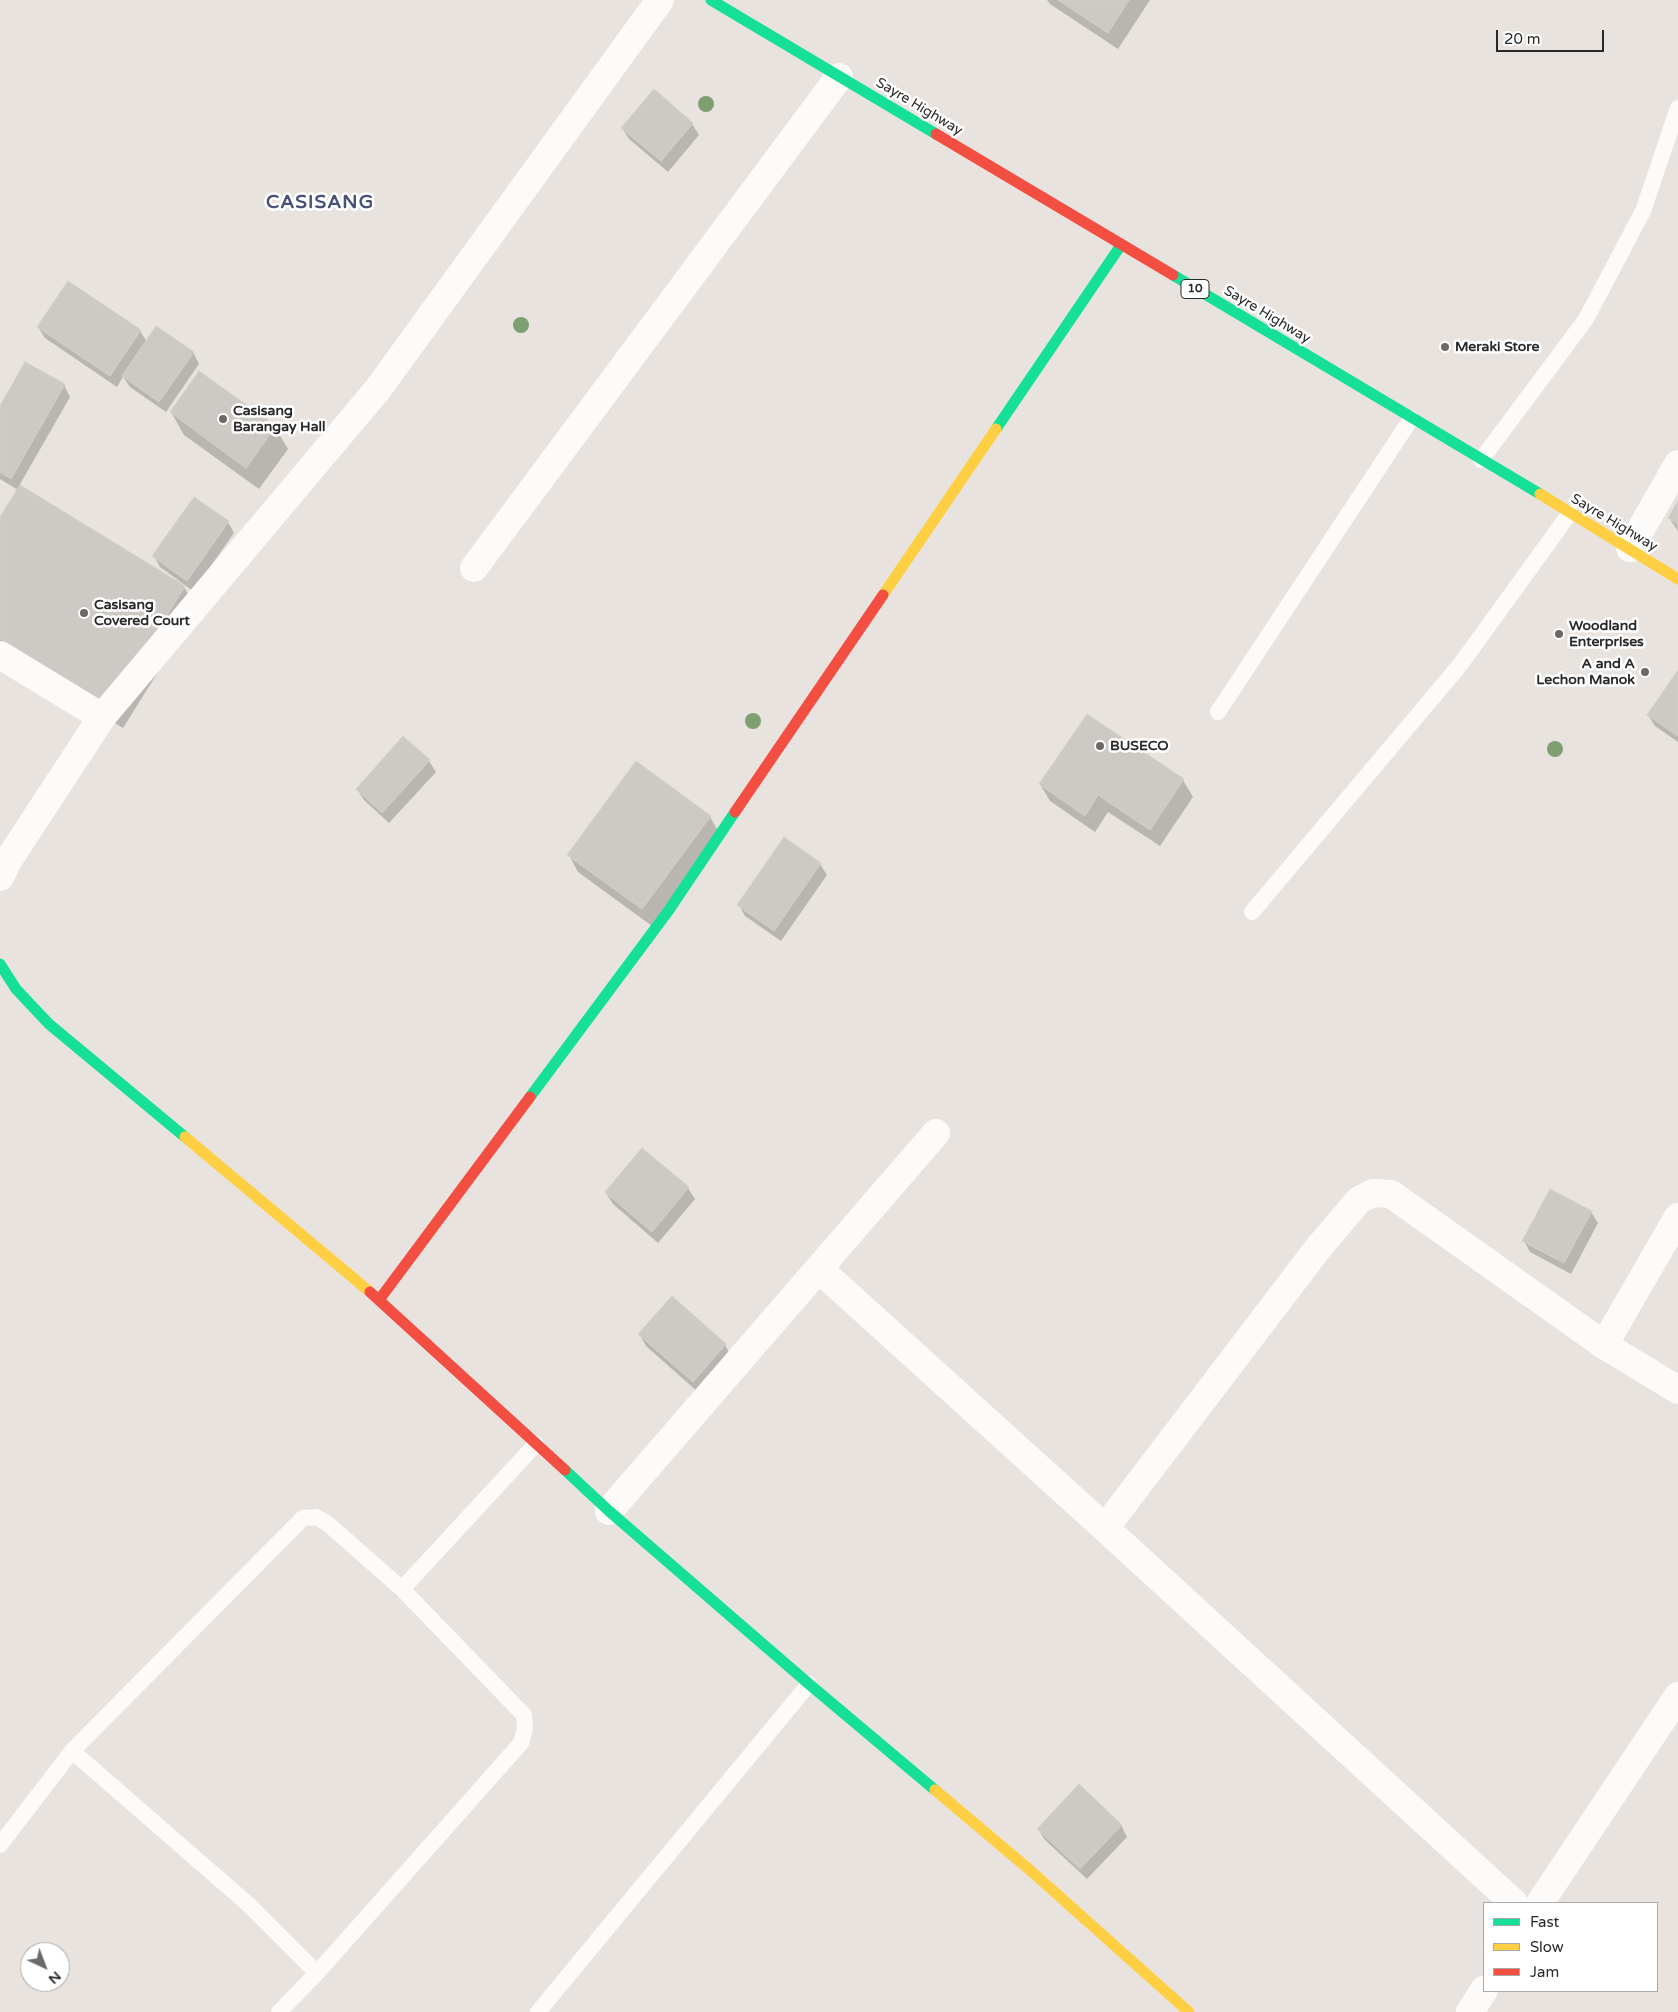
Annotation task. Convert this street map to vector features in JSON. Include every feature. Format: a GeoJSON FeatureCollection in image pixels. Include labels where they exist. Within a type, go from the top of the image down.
{"type":"FeatureCollection","features":[{"type":"Feature","properties":{"kind":"main road","name":"Sayre Highway"},"geometry":{"type":"LineString","coordinates":[[711,0],[1630,548],[1678,579]]}},
{"type":"Feature","properties":{"kind":"main road"},"geometry":{"type":"LineString","coordinates":[[379,1300],[669,910],[1121,245]]}},
{"type":"Feature","properties":{"kind":"main road"},"geometry":{"type":"LineString","coordinates":[[0,964],[16,989],[49,1024],[379,1300],[609,1511],[1031,1871],[1189,2012]]}},
{"type":"Feature","properties":{"kind":"street"},"geometry":{"type":"LineString","coordinates":[[0,877],[9,859],[102,717],[378,389],[660,0]]}},
{"type":"Feature","properties":{"kind":"street"},"geometry":{"type":"LineString","coordinates":[[474,568],[839,77]]}},
{"type":"Feature","properties":{"kind":"street"},"geometry":{"type":"LineString","coordinates":[[1630,548],[1678,464]]}},
{"type":"Feature","properties":{"kind":"street"},"geometry":{"type":"LineString","coordinates":[[0,655],[102,717]]}},
{"type":"Feature","properties":{"kind":"street"},"geometry":{"type":"LineString","coordinates":[[609,1511],[936,1133]]}},
{"type":"Feature","properties":{"kind":"street"},"geometry":{"type":"LineString","coordinates":[[1105,1528],[1319,1247],[1359,1200],[1373,1193],[1391,1194],[1604,1345],[1678,1390]]}},
{"type":"Feature","properties":{"kind":"street"},"geometry":{"type":"LineString","coordinates":[[1604,1345],[1678,1217]]}},
{"type":"Feature","properties":{"kind":"street"},"geometry":{"type":"LineString","coordinates":[[819,1269],[1513,1902]]}},
{"type":"Feature","properties":{"kind":"street"},"geometry":{"type":"LineString","coordinates":[[1541,1902],[1678,1696]]}},
{"type":"Feature","properties":{"kind":"street"},"geometry":{"type":"LineString","coordinates":[[1470,2012],[1483,1992]]}},
{"type":"Feature","properties":{"kind":"lane"},"geometry":{"type":"LineString","coordinates":[[1481,460],[1586,319],[1643,211],[1678,108]]}},
{"type":"Feature","properties":{"kind":"lane"},"geometry":{"type":"LineString","coordinates":[[1218,712],[1411,419]]}},
{"type":"Feature","properties":{"kind":"lane"},"geometry":{"type":"LineString","coordinates":[[1252,912],[1460,665],[1570,513]]}},
{"type":"Feature","properties":{"kind":"lane"},"geometry":{"type":"LineString","coordinates":[[402,1589],[536,1444]]}},
{"type":"Feature","properties":{"kind":"lane"},"geometry":{"type":"LineString","coordinates":[[0,1845],[72,1751],[303,1518],[316,1517],[327,1523],[402,1589],[524,1714],[525,1729],[521,1743],[317,1973],[279,2012]]}},
{"type":"Feature","properties":{"kind":"lane"},"geometry":{"type":"LineString","coordinates":[[538,2012],[810,1684]]}},
{"type":"Feature","properties":{"kind":"lane"},"geometry":{"type":"LineString","coordinates":[[72,1751],[248,1904],[317,1973]]}},
{"type":"Feature","properties":{"kind":"building"},"geometry":{"type":"Polygon","coordinates":[[[1058,0],[1129,0],[1108,33],[1058,0]]]}},
{"type":"Feature","properties":{"kind":"building"},"geometry":{"type":"Polygon","coordinates":[[[654,89],[693,123],[661,161],[621,128],[654,89]]]}},
{"type":"Feature","properties":{"kind":"building"},"geometry":{"type":"Polygon","coordinates":[[[68,281],[141,330],[110,376],[37,327],[68,281]]]}},
{"type":"Feature","properties":{"kind":"building"},"geometry":{"type":"Polygon","coordinates":[[[156,326],[194,352],[159,402],[122,376],[156,326]]]}},
{"type":"Feature","properties":{"kind":"building"},"geometry":{"type":"Polygon","coordinates":[[[25,362],[65,384],[11,479],[0,472],[0,406],[25,362]]]}},
{"type":"Feature","properties":{"kind":"building","name":"Casisang Barangay Hall"},"geometry":{"type":"Polygon","coordinates":[[[199,371],[276,426],[246,468],[170,412],[199,371]]]}},
{"type":"Feature","properties":{"kind":"building","name":"Casisang Covered Court"},"geometry":{"type":"Polygon","coordinates":[[[20,485],[185,586],[110,707],[0,639],[0,517],[20,485]]]}},
{"type":"Feature","properties":{"kind":"building"},"geometry":{"type":"Polygon","coordinates":[[[194,497],[229,521],[187,581],[152,556],[194,497]]]}},
{"type":"Feature","properties":{"kind":"building"},"geometry":{"type":"Polygon","coordinates":[[[1678,501],[1678,524],[1668,518],[1678,501]]]}},
{"type":"Feature","properties":{"kind":"building"},"geometry":{"type":"Polygon","coordinates":[[[1678,670],[1678,736],[1647,715],[1678,670]]]}},
{"type":"Feature","properties":{"kind":"building","name":"BUSECO"},"geometry":{"type":"Polygon","coordinates":[[[1087,714],[1184,779],[1150,830],[1098,795],[1085,816],[1039,784],[1087,714]]]}},
{"type":"Feature","properties":{"kind":"building"},"geometry":{"type":"Polygon","coordinates":[[[403,736],[430,760],[382,813],[356,789],[403,736]]]}},
{"type":"Feature","properties":{"kind":"building"},"geometry":{"type":"Polygon","coordinates":[[[636,761],[711,816],[642,909],[567,855],[636,761]]]}},
{"type":"Feature","properties":{"kind":"building"},"geometry":{"type":"Polygon","coordinates":[[[784,837],[821,863],[774,931],[737,905],[784,837]]]}},
{"type":"Feature","properties":{"kind":"building"},"geometry":{"type":"Polygon","coordinates":[[[642,1148],[689,1187],[652,1232],[605,1192],[642,1148]]]}},
{"type":"Feature","properties":{"kind":"building"},"geometry":{"type":"Polygon","coordinates":[[[1550,1189],[1592,1211],[1564,1263],[1522,1241],[1550,1189]]]}},
{"type":"Feature","properties":{"kind":"building"},"geometry":{"type":"Polygon","coordinates":[[[672,1296],[726,1344],[693,1382],[638,1334],[672,1296]]]}},
{"type":"Feature","properties":{"kind":"building"},"geometry":{"type":"Polygon","coordinates":[[[1079,1784],[1122,1825],[1080,1869],[1037,1829],[1079,1784]]]}},
{"type":"Feature","properties":{"kind":"traffic: fast"},"geometry":{"type":"LineString","coordinates":[[711,0],[936,134]]}},
{"type":"Feature","properties":{"kind":"traffic: fast"},"geometry":{"type":"LineString","coordinates":[[996,429],[1121,245]]}},
{"type":"Feature","properties":{"kind":"traffic: fast"},"geometry":{"type":"LineString","coordinates":[[1173,275],[1540,494]]}},
{"type":"Feature","properties":{"kind":"traffic: fast"},"geometry":{"type":"LineString","coordinates":[[530,1097],[669,910],[735,812]]}},
{"type":"Feature","properties":{"kind":"traffic: fast"},"geometry":{"type":"LineString","coordinates":[[0,964],[16,989],[49,1024],[185,1137]]}},
{"type":"Feature","properties":{"kind":"traffic: fast"},"geometry":{"type":"LineString","coordinates":[[565,1470],[609,1511],[809,1684],[935,1790]]}},
{"type":"Feature","properties":{"kind":"traffic: slow"},"geometry":{"type":"LineString","coordinates":[[883,595],[996,429]]}},
{"type":"Feature","properties":{"kind":"traffic: slow"},"geometry":{"type":"LineString","coordinates":[[1540,494],[1678,579]]}},
{"type":"Feature","properties":{"kind":"traffic: slow"},"geometry":{"type":"LineString","coordinates":[[185,1137],[370,1292]]}},
{"type":"Feature","properties":{"kind":"traffic: slow"},"geometry":{"type":"LineString","coordinates":[[935,1790],[1031,1871],[1189,2012]]}},
{"type":"Feature","properties":{"kind":"traffic: jam"},"geometry":{"type":"LineString","coordinates":[[936,134],[1173,275]]}},
{"type":"Feature","properties":{"kind":"traffic: jam"},"geometry":{"type":"LineString","coordinates":[[735,812],[883,595]]}},
{"type":"Feature","properties":{"kind":"traffic: jam"},"geometry":{"type":"LineString","coordinates":[[379,1300],[530,1097]]}},
{"type":"Feature","properties":{"kind":"traffic: jam"},"geometry":{"type":"LineString","coordinates":[[370,1292],[565,1470]]}},
{"type":"Feature","properties":{"kind":"place","name":"Meraki Store"},"geometry":{"type":"Point","coordinates":[1445,347]}},
{"type":"Feature","properties":{"kind":"place","name":"Casisang Barangay Hall"},"geometry":{"type":"Point","coordinates":[223,419]}},
{"type":"Feature","properties":{"kind":"place","name":"Casisang Covered Court"},"geometry":{"type":"Point","coordinates":[84,613]}},
{"type":"Feature","properties":{"kind":"place","name":"Woodland Enterprises"},"geometry":{"type":"Point","coordinates":[1559,634]}},
{"type":"Feature","properties":{"kind":"place","name":"A and A Lechon Manok"},"geometry":{"type":"Point","coordinates":[1645,672]}},
{"type":"Feature","properties":{"kind":"place","name":"BUSECO"},"geometry":{"type":"Point","coordinates":[1100,746]}},
{"type":"Feature","properties":{"kind":"district","name":"CASISANG"},"geometry":{"type":"Point","coordinates":[320,203]}}]}
